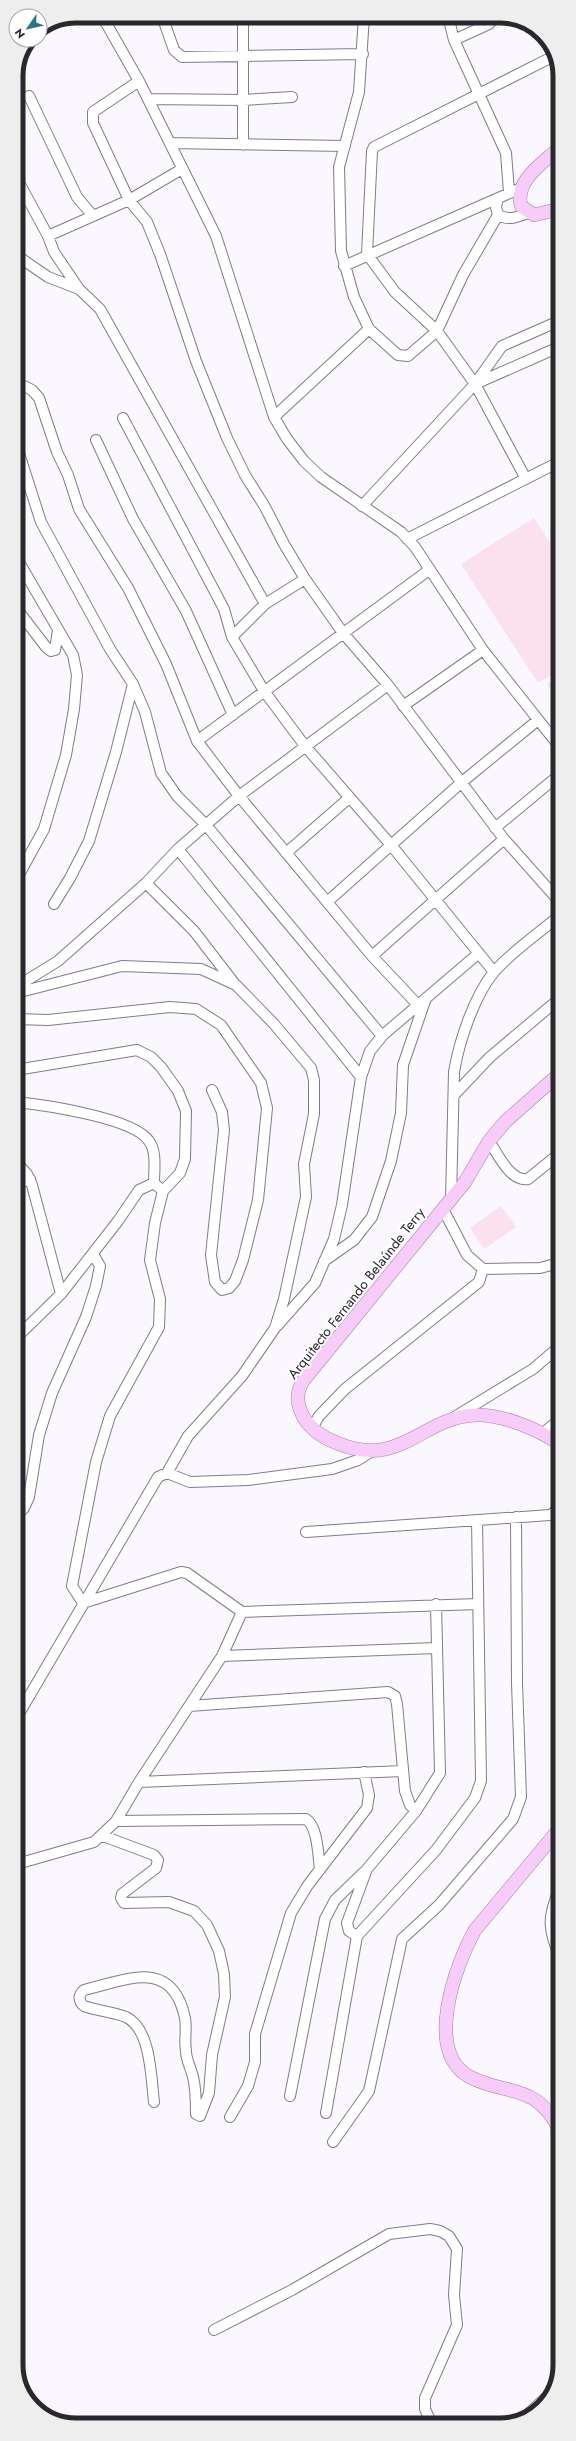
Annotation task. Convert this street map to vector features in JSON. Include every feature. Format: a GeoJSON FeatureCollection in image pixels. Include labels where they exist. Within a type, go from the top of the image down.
{"type":"FeatureCollection","features":[{"type":"Feature","properties":{"kind":"main road"},"geometry":{"type":"LineString","coordinates":[[553,154],[515,190],[525,210],[542,215],[553,211]]}},
{"type":"Feature","properties":{"kind":"main road","name":"Arquitecto Fernando Belaúnde Terry"},"geometry":{"type":"LineString","coordinates":[[553,1079],[526,1102],[489,1141],[465,1182],[303,1381],[298,1394],[298,1401],[303,1415],[319,1435],[344,1446],[372,1452],[399,1447],[449,1421],[466,1416],[490,1416],[542,1434],[553,1440]]}},
{"type":"Feature","properties":{"kind":"main road"},"geometry":{"type":"LineString","coordinates":[[553,1836],[475,1930],[468,1942],[458,1964],[448,2010],[446,2032],[449,2054],[460,2071],[470,2077],[520,2092],[531,2098],[551,2115],[553,2119]]}},
{"type":"Feature","properties":{"kind":"street"},"geometry":{"type":"LineString","coordinates":[[106,23],[139,81],[216,236],[274,417],[287,439],[304,461],[321,477],[401,532],[483,650],[553,739]]}},
{"type":"Feature","properties":{"kind":"street"},"geometry":{"type":"LineString","coordinates":[[164,23],[174,50],[182,57],[363,54]]}},
{"type":"Feature","properties":{"kind":"street"},"geometry":{"type":"LineString","coordinates":[[243,23],[243,145]]}},
{"type":"Feature","properties":{"kind":"street"},"geometry":{"type":"LineString","coordinates":[[364,23],[363,54],[359,92],[339,167],[341,251],[354,297],[369,329],[403,357],[408,356],[437,331],[463,275],[498,215],[496,207],[498,198]]}},
{"type":"Feature","properties":{"kind":"street"},"geometry":{"type":"LineString","coordinates":[[344,266],[367,254],[515,190],[506,153],[454,40],[450,23]]}},
{"type":"Feature","properties":{"kind":"street"},"geometry":{"type":"LineString","coordinates":[[454,40],[490,23]]}},
{"type":"Feature","properties":{"kind":"street"},"geometry":{"type":"LineString","coordinates":[[526,479],[475,384],[437,331],[396,292],[367,254],[372,151],[374,147],[550,58]]}},
{"type":"Feature","properties":{"kind":"street"},"geometry":{"type":"LineString","coordinates":[[139,81],[93,112],[94,123],[128,200],[147,222],[160,254],[196,361],[227,438],[245,475],[266,507],[305,579],[343,633],[388,686],[504,839],[553,894]]}},
{"type":"Feature","properties":{"kind":"street"},"geometry":{"type":"LineString","coordinates":[[29,96],[77,197],[93,216]]}},
{"type":"Feature","properties":{"kind":"street"},"geometry":{"type":"LineString","coordinates":[[148,99],[243,100],[292,97]]}},
{"type":"Feature","properties":{"kind":"street"},"geometry":{"type":"LineString","coordinates":[[170,144],[345,146]]}},
{"type":"Feature","properties":{"kind":"street"},"geometry":{"type":"LineString","coordinates":[[48,236],[128,200],[182,169]]}},
{"type":"Feature","properties":{"kind":"street"},"geometry":{"type":"LineString","coordinates":[[23,190],[48,236],[54,252],[79,289],[100,309],[264,604]]}},
{"type":"Feature","properties":{"kind":"street"},"geometry":{"type":"LineString","coordinates":[[498,215],[505,218],[515,218],[525,210]]}},
{"type":"Feature","properties":{"kind":"street"},"geometry":{"type":"LineString","coordinates":[[23,260],[48,276],[79,289]]}},
{"type":"Feature","properties":{"kind":"street"},"geometry":{"type":"LineString","coordinates":[[362,506],[475,384],[502,346],[553,324]]}},
{"type":"Feature","properties":{"kind":"street"},"geometry":{"type":"LineString","coordinates":[[274,417],[369,329]]}},
{"type":"Feature","properties":{"kind":"street"},"geometry":{"type":"LineString","coordinates":[[475,384],[553,350]]}},
{"type":"Feature","properties":{"kind":"street"},"geometry":{"type":"LineString","coordinates":[[23,386],[32,390],[39,398],[57,452],[68,475],[79,509],[132,594],[166,664],[196,741],[239,796],[372,956],[418,1005]]}},
{"type":"Feature","properties":{"kind":"street"},"geometry":{"type":"LineString","coordinates":[[123,418],[224,609],[232,637],[264,691],[305,746],[349,798],[391,844],[494,972]]}},
{"type":"Feature","properties":{"kind":"street"},"geometry":{"type":"LineString","coordinates":[[96,440],[133,520],[186,611],[233,715]]}},
{"type":"Feature","properties":{"kind":"street"},"geometry":{"type":"LineString","coordinates":[[407,539],[553,465]]}},
{"type":"Feature","properties":{"kind":"street"},"geometry":{"type":"LineString","coordinates":[[23,467],[40,522],[110,649],[133,684],[145,712],[161,773],[177,796],[206,825],[382,1036]]}},
{"type":"Feature","properties":{"kind":"street"},"geometry":{"type":"LineString","coordinates":[[23,569],[73,655],[77,675],[73,717],[66,755],[44,829],[23,867]]}},
{"type":"Feature","properties":{"kind":"street"},"geometry":{"type":"LineString","coordinates":[[196,741],[428,570]]}},
{"type":"Feature","properties":{"kind":"street"},"geometry":{"type":"LineString","coordinates":[[232,637],[264,604],[305,579]]}},
{"type":"Feature","properties":{"kind":"street"},"geometry":{"type":"LineString","coordinates":[[23,617],[46,647],[51,651],[55,650],[58,630]]}},
{"type":"Feature","properties":{"kind":"street"},"geometry":{"type":"LineString","coordinates":[[403,706],[483,650]]}},
{"type":"Feature","properties":{"kind":"street"},"geometry":{"type":"LineString","coordinates":[[54,904],[70,878],[89,841],[116,752],[133,684]]}},
{"type":"Feature","properties":{"kind":"street"},"geometry":{"type":"LineString","coordinates":[[23,983],[58,961],[146,883],[178,849],[239,796],[388,686]]}},
{"type":"Feature","properties":{"kind":"street"},"geometry":{"type":"LineString","coordinates":[[327,902],[462,782],[538,720]]}},
{"type":"Feature","properties":{"kind":"street"},"geometry":{"type":"LineString","coordinates":[[496,828],[553,781]]}},
{"type":"Feature","properties":{"kind":"street"},"geometry":{"type":"LineString","coordinates":[[286,853],[349,798]]}},
{"type":"Feature","properties":{"kind":"street"},"geometry":{"type":"LineString","coordinates":[[372,956],[504,839]]}},
{"type":"Feature","properties":{"kind":"street"},"geometry":{"type":"LineString","coordinates":[[178,849],[361,1077]]}},
{"type":"Feature","properties":{"kind":"street"},"geometry":{"type":"LineString","coordinates":[[146,883],[194,931],[236,985],[303,1057],[311,1068],[314,1080],[314,1114],[304,1164],[306,1197],[284,1299],[275,1328]]}},
{"type":"Feature","properties":{"kind":"street"},"geometry":{"type":"LineString","coordinates":[[553,921],[494,972],[484,986],[457,1052],[454,1072],[454,1095],[447,1204],[467,1255],[483,1269],[540,1268],[553,1265]]}},
{"type":"Feature","properties":{"kind":"street"},"geometry":{"type":"LineString","coordinates":[[23,1707],[158,1477],[167,1473],[188,1436],[242,1376],[275,1328],[315,1283],[334,1239],[342,1205],[361,1077],[370,1050],[382,1036],[479,953]]}},
{"type":"Feature","properties":{"kind":"street"},"geometry":{"type":"LineString","coordinates":[[23,991],[122,966],[201,969],[236,985]]}},
{"type":"Feature","properties":{"kind":"street"},"geometry":{"type":"LineString","coordinates":[[324,1261],[354,1240],[372,1217],[391,1161],[401,1113],[403,1065],[426,998]]}},
{"type":"Feature","properties":{"kind":"street"},"geometry":{"type":"LineString","coordinates":[[454,1095],[490,1057],[553,1004]]}},
{"type":"Feature","properties":{"kind":"street"},"geometry":{"type":"LineString","coordinates":[[23,1019],[48,1020],[170,1007],[196,1009],[221,1025],[261,1083],[267,1108],[258,1200],[243,1260],[235,1281],[229,1288],[222,1290],[215,1282],[211,1255],[224,1130],[222,1112],[212,1090]]}},
{"type":"Feature","properties":{"kind":"street"},"geometry":{"type":"LineString","coordinates":[[23,1069],[137,1050],[151,1057],[178,1091],[186,1111],[185,1159],[180,1173],[164,1191],[155,1224],[150,1260],[160,1299],[159,1327],[110,1416],[96,1462],[72,1586],[83,1603]]}},
{"type":"Feature","properties":{"kind":"street"},"geometry":{"type":"LineString","coordinates":[[23,1103],[124,1124],[142,1132],[150,1142],[154,1156],[154,1182],[164,1191]]}},
{"type":"Feature","properties":{"kind":"street"},"geometry":{"type":"LineString","coordinates":[[489,1141],[514,1177],[521,1180],[528,1179],[553,1159]]}},
{"type":"Feature","properties":{"kind":"street"},"geometry":{"type":"LineString","coordinates":[[23,1171],[30,1179],[61,1294]]}},
{"type":"Feature","properties":{"kind":"street"},"geometry":{"type":"LineString","coordinates":[[23,1182],[30,1179]]}},
{"type":"Feature","properties":{"kind":"street"},"geometry":{"type":"LineString","coordinates":[[23,1331],[61,1294],[93,1254],[139,1190],[154,1182]]}},
{"type":"Feature","properties":{"kind":"street"},"geometry":{"type":"LineString","coordinates":[[23,1509],[29,1497],[39,1435],[52,1393],[86,1317],[96,1286],[100,1266],[93,1254]]}},
{"type":"Feature","properties":{"kind":"street"},"geometry":{"type":"LineString","coordinates":[[312,1428],[328,1407],[345,1389],[474,1287],[479,1282],[483,1269]]}},
{"type":"Feature","properties":{"kind":"street"},"geometry":{"type":"LineString","coordinates":[[449,1421],[533,1369],[553,1352]]}},
{"type":"Feature","properties":{"kind":"street"},"geometry":{"type":"LineString","coordinates":[[542,1434],[553,1425]]}},
{"type":"Feature","properties":{"kind":"street"},"geometry":{"type":"LineString","coordinates":[[167,1473],[190,1482],[248,1480],[332,1469],[358,1460],[372,1452]]}},
{"type":"Feature","properties":{"kind":"street"},"geometry":{"type":"LineString","coordinates":[[306,1532],[550,1515],[553,1513]]}},
{"type":"Feature","properties":{"kind":"street"},"geometry":{"type":"LineString","coordinates":[[333,2142],[369,2092],[402,1939],[439,1905],[513,1819],[521,1798],[517,1683],[516,1517]]}},
{"type":"Feature","properties":{"kind":"street"},"geometry":{"type":"LineString","coordinates":[[326,2113],[357,1936],[436,1850],[475,1798],[481,1781],[477,1520]]}},
{"type":"Feature","properties":{"kind":"street"},"geometry":{"type":"LineString","coordinates":[[83,1603],[181,1572],[187,1573],[242,1612],[436,1604],[478,1604]]}},
{"type":"Feature","properties":{"kind":"street"},"geometry":{"type":"LineString","coordinates":[[290,2096],[325,1919],[335,1900],[367,1869],[416,1811],[440,1773],[436,1604]]}},
{"type":"Feature","properties":{"kind":"street"},"geometry":{"type":"LineString","coordinates":[[23,1862],[94,1842],[103,1836],[116,1821],[139,1782],[222,1656],[242,1612]]}},
{"type":"Feature","properties":{"kind":"street"},"geometry":{"type":"LineString","coordinates":[[222,1656],[436,1648]]}},
{"type":"Feature","properties":{"kind":"street"},"geometry":{"type":"LineString","coordinates":[[189,1706],[388,1692],[395,1696],[397,1704],[405,1791],[410,1805],[416,1811]]}},
{"type":"Feature","properties":{"kind":"street"},"geometry":{"type":"LineString","coordinates":[[139,1782],[403,1771]]}},
{"type":"Feature","properties":{"kind":"street"},"geometry":{"type":"LineString","coordinates":[[230,2117],[248,2086],[255,2062],[255,2034],[291,1913],[320,1869],[367,1808],[369,1795],[364,1772]]}},
{"type":"Feature","properties":{"kind":"street"},"geometry":{"type":"LineString","coordinates":[[116,1821],[306,1819],[311,1823],[313,1830],[320,1869]]}},
{"type":"Feature","properties":{"kind":"street"},"geometry":{"type":"LineString","coordinates":[[103,1836],[154,1855],[158,1860],[156,1868],[122,1894],[121,1898],[124,1903],[169,1902],[194,1911],[207,1924],[222,1962],[225,1997],[212,2055],[209,2093],[200,2116],[196,2114],[195,2087],[186,2053],[184,2017],[178,2000],[170,1988],[159,1979],[148,1976],[84,1990],[80,1995],[80,2001],[84,2006],[124,2017],[139,2027],[145,2039],[154,2102]]}},
{"type":"Feature","properties":{"kind":"street"},"geometry":{"type":"LineString","coordinates":[[357,1936],[349,1932],[347,1923],[367,1869]]}},
{"type":"Feature","properties":{"kind":"street"},"geometry":{"type":"LineString","coordinates":[[553,1906],[550,1914],[550,1929],[553,1938]]}},
{"type":"Feature","properties":{"kind":"street"},"geometry":{"type":"LineString","coordinates":[[214,2330],[292,2290],[389,2234],[430,2230],[444,2233],[455,2244],[458,2254],[454,2288],[457,2325],[425,2398],[425,2409],[429,2418]]}},
{"type":"Feature","properties":{"kind":"shaded area"},"geometry":{"type":"Polygon","coordinates":[[[534,518],[553,548],[553,674],[538,683],[461,564],[534,518]]]}},
{"type":"Feature","properties":{"kind":"shaded area"},"geometry":{"type":"Polygon","coordinates":[[[553,680],[553,694],[547,684],[553,680]]]}},
{"type":"Feature","properties":{"kind":"shaded area"},"geometry":{"type":"Polygon","coordinates":[[[501,1206],[516,1227],[484,1249],[470,1228],[501,1206]]]}}]}
